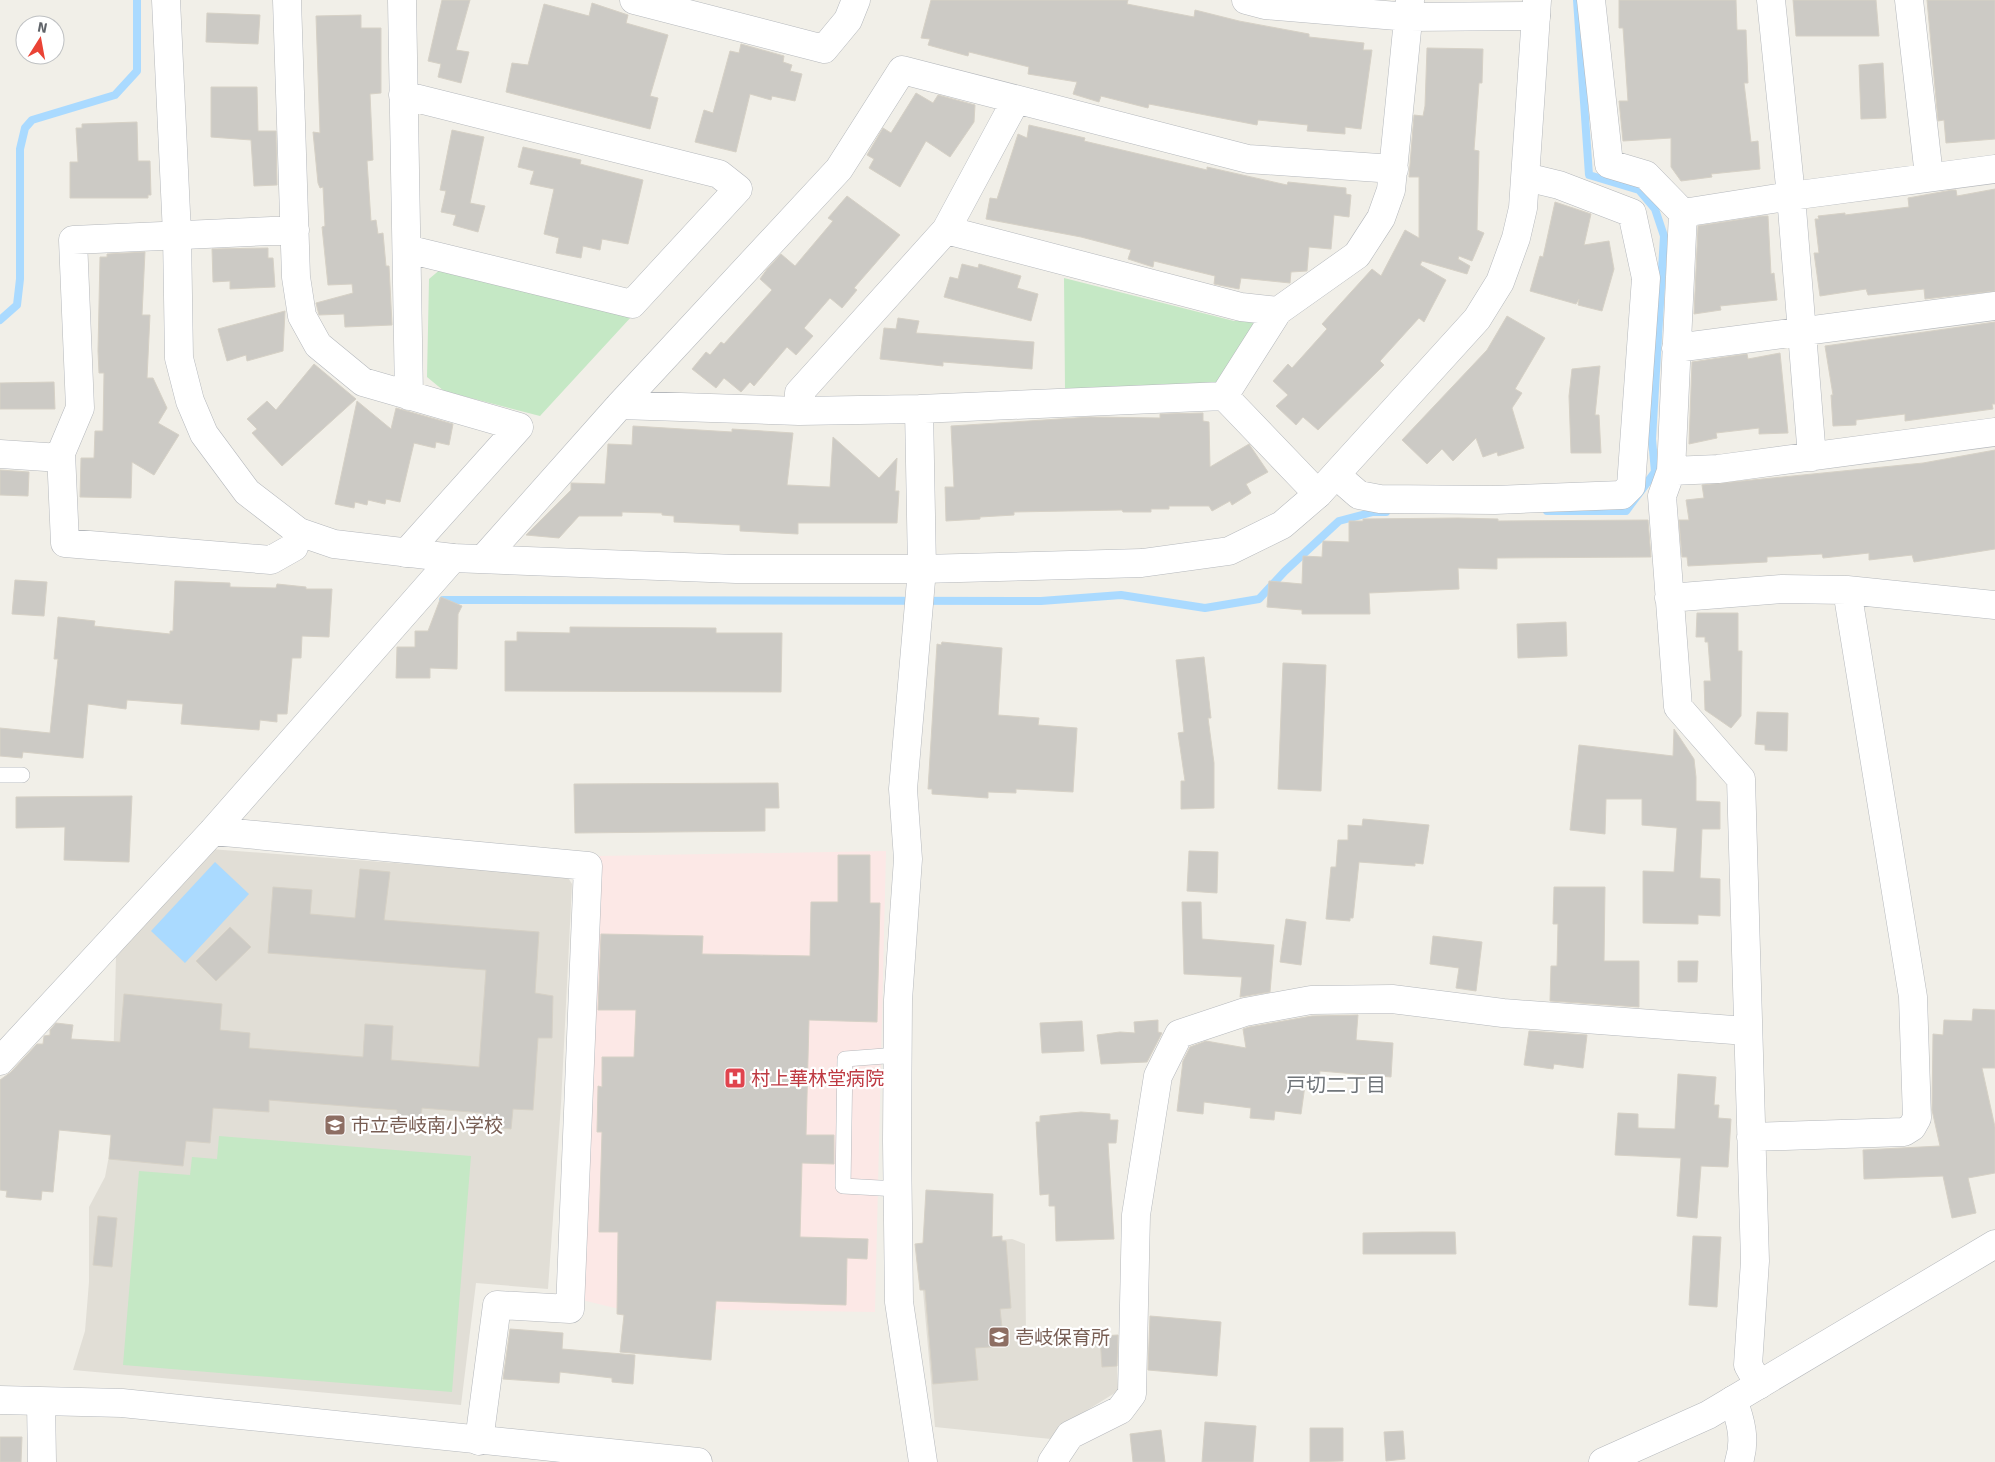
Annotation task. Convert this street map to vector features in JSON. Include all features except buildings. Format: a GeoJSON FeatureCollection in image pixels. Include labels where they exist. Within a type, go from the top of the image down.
{"type":"FeatureCollection","features":[{"type":"Feature","properties":{"kind":"street"},"geometry":{"type":"LineString","coordinates":[[166,0],[177,234],[179,358],[190,401],[204,434],[247,492],[299,532],[334,544],[453,558],[736,569],[921,589],[1142,563],[1229,550],[1282,525],[1327,484],[1477,319],[1500,282],[1516,238],[1523,208],[1536,8],[1265,5],[1246,0]]}},
{"type":"Feature","properties":{"kind":"street"},"geometry":{"type":"LineString","coordinates":[[287,0],[296,277],[302,316],[318,345],[363,382],[519,426],[406,553]]}},
{"type":"Feature","properties":{"kind":"street"},"geometry":{"type":"LineString","coordinates":[[402,0],[409,396]]}},
{"type":"Feature","properties":{"kind":"street"},"geometry":{"type":"LineString","coordinates":[[634,0],[824,49],[848,20],[856,0]]}},
{"type":"Feature","properties":{"kind":"street"},"geometry":{"type":"LineString","coordinates":[[1591,0],[1609,164],[1646,175],[1683,213],[1676,348],[1654,487]]}},
{"type":"Feature","properties":{"kind":"street"},"geometry":{"type":"LineString","coordinates":[[1771,0],[1791,196],[1812,457]]}},
{"type":"Feature","properties":{"kind":"street"},"geometry":{"type":"LineString","coordinates":[[1909,0],[1929,176]]}},
{"type":"Feature","properties":{"kind":"street"},"geometry":{"type":"LineString","coordinates":[[1224,396],[1278,311],[1357,255],[1381,218],[1392,190],[1410,8]]}},
{"type":"Feature","properties":{"kind":"street"},"geometry":{"type":"LineString","coordinates":[[484,558],[620,405],[839,169],[902,70],[1248,159],[1394,169]]}},
{"type":"Feature","properties":{"kind":"street"},"geometry":{"type":"LineString","coordinates":[[403,95],[718,174],[738,189],[632,304],[407,249]]}},
{"type":"Feature","properties":{"kind":"street"},"geometry":{"type":"LineString","coordinates":[[799,411],[799,393],[946,230],[1016,100]]}},
{"type":"Feature","properties":{"kind":"street"},"geometry":{"type":"LineString","coordinates":[[1683,213],[1929,176],[1995,168]]}},
{"type":"Feature","properties":{"kind":"street"},"geometry":{"type":"LineString","coordinates":[[1526,178],[1559,185],[1632,213],[1646,278],[1654,487],[1669,598],[1678,707],[1741,779],[1755,1261],[1748,1365],[1759,1385]]}},
{"type":"Feature","properties":{"kind":"street"},"geometry":{"type":"LineString","coordinates":[[295,230],[73,240],[80,408],[61,453],[61,458],[65,543],[271,560],[294,547],[299,532]]}},
{"type":"Feature","properties":{"kind":"street"},"geometry":{"type":"LineString","coordinates":[[946,230],[1241,307],[1278,311]]}},
{"type":"Feature","properties":{"kind":"street"},"geometry":{"type":"LineString","coordinates":[[1676,348],[1995,306]]}},
{"type":"Feature","properties":{"kind":"street"},"geometry":{"type":"LineString","coordinates":[[620,405],[799,411],[919,409],[1224,396],[1327,484],[1359,495],[1380,499],[1496,500],[1622,495],[1718,469],[1995,432]]}},
{"type":"Feature","properties":{"kind":"street"},"geometry":{"type":"LineString","coordinates":[[919,409],[921,589],[903,789],[908,859],[898,1000],[898,1190],[899,1302],[923,1462]]}},
{"type":"Feature","properties":{"kind":"street"},"geometry":{"type":"LineString","coordinates":[[0,454],[61,458]]}},
{"type":"Feature","properties":{"kind":"street"},"geometry":{"type":"LineString","coordinates":[[0,1061],[213,831],[453,558]]}},
{"type":"Feature","properties":{"kind":"street"},"geometry":{"type":"LineString","coordinates":[[1669,598],[1782,589],[1848,590],[1995,605]]}},
{"type":"Feature","properties":{"kind":"street"},"geometry":{"type":"LineString","coordinates":[[1751,1137],[1904,1132],[1912,1127],[1917,1118],[1913,997],[1848,590]]}},
{"type":"Feature","properties":{"kind":"street"},"geometry":{"type":"LineString","coordinates":[[213,831],[588,866],[570,1309],[497,1305],[479,1441]]}},
{"type":"Feature","properties":{"kind":"street"},"geometry":{"type":"LineString","coordinates":[[1052,1462],[1070,1435],[1120,1410],[1132,1394],[1136,1215],[1158,1076],[1179,1034],[1244,1012],[1311,1000],[1392,999],[1503,1013],[1747,1031]]}},
{"type":"Feature","properties":{"kind":"street"},"geometry":{"type":"LineString","coordinates":[[1603,1462],[1684,1427],[1733,1400],[1995,1244]]}},
{"type":"Feature","properties":{"kind":"street"},"geometry":{"type":"LineString","coordinates":[[0,1400],[122,1403],[698,1462]]}},
{"type":"Feature","properties":{"kind":"street"},"geometry":{"type":"LineString","coordinates":[[1733,1400],[1742,1423],[1742,1453],[1739,1462]]}},
{"type":"Feature","properties":{"kind":"street"},"geometry":{"type":"LineString","coordinates":[[41,1402],[42,1462]]}},
{"type":"Feature","properties":{"kind":"lane"},"geometry":{"type":"LineString","coordinates":[[0,775],[22,775]]}},
{"type":"Feature","properties":{"kind":"lane"},"geometry":{"type":"LineString","coordinates":[[898,1055],[845,1059],[843,1186],[898,1190]]}},
{"type":"Feature","properties":{"kind":"shaded area","name":"市立壱岐南小学校"},"geometry":{"type":"Polygon","coordinates":[[[210,849],[567,876],[572,884],[561,1104],[548,1289],[476,1283],[461,1405],[73,1370],[85,1331],[89,1282],[89,1207],[105,1177],[111,1145],[116,957],[210,849]]]}},
{"type":"Feature","properties":{"kind":"shaded area","name":"村上華林堂病院"},"geometry":{"type":"Polygon","coordinates":[[[886,851],[875,1312],[615,1308],[582,1300],[598,856],[886,851]]]}},
{"type":"Feature","properties":{"kind":"shaded area","name":"壱岐保育所"},"geometry":{"type":"Polygon","coordinates":[[[1012,1239],[1025,1244],[1026,1334],[1116,1340],[1118,1391],[1065,1424],[1051,1439],[935,1427],[919,1246],[1012,1239]]]}},
{"type":"Feature","properties":{"kind":"green space"},"geometry":{"type":"Polygon","coordinates":[[[442,268],[632,316],[540,416],[444,391],[427,377],[429,279],[442,268]]]}},
{"type":"Feature","properties":{"kind":"green space"},"geometry":{"type":"Polygon","coordinates":[[[1064,278],[1234,321],[1264,320],[1222,382],[1065,389],[1064,278]]]}},
{"type":"Feature","properties":{"kind":"green space"},"geometry":{"type":"Polygon","coordinates":[[[219,1136],[471,1156],[452,1392],[123,1365],[139,1171],[190,1175],[192,1157],[217,1159],[219,1136]]]}},
{"type":"Feature","properties":{"kind":"water"},"geometry":{"type":"Polygon","coordinates":[[[215,862],[249,894],[185,963],[151,931],[215,862]]]}},
{"type":"Feature","properties":{"kind":"waterway"},"geometry":{"type":"LineString","coordinates":[[0,320],[17,305],[20,279],[20,149],[25,128],[32,120],[115,95],[137,71],[137,0]]}},
{"type":"Feature","properties":{"kind":"waterway"},"geometry":{"type":"LineString","coordinates":[[1547,511],[1626,511],[1655,472],[1652,439],[1664,236],[1655,209],[1639,190],[1589,175],[1577,0]]}},
{"type":"Feature","properties":{"kind":"waterway"},"geometry":{"type":"LineString","coordinates":[[443,600],[1041,601],[1121,595],[1205,608],[1259,599],[1285,571],[1339,521],[1373,512],[1386,512]]}},
{"type":"Feature","properties":{"kind":"place","name":"村上華林堂病院"},"geometry":{"type":"Point","coordinates":[735,1078]}},
{"type":"Feature","properties":{"kind":"place","name":"市立壱岐南小学校"},"geometry":{"type":"Point","coordinates":[335,1125]}},
{"type":"Feature","properties":{"kind":"place","name":"壱岐保育所"},"geometry":{"type":"Point","coordinates":[999,1337]}},
{"type":"Feature","properties":{"kind":"district","name":"戸切二丁目"},"geometry":{"type":"Point","coordinates":[1336,1085]}}]}
